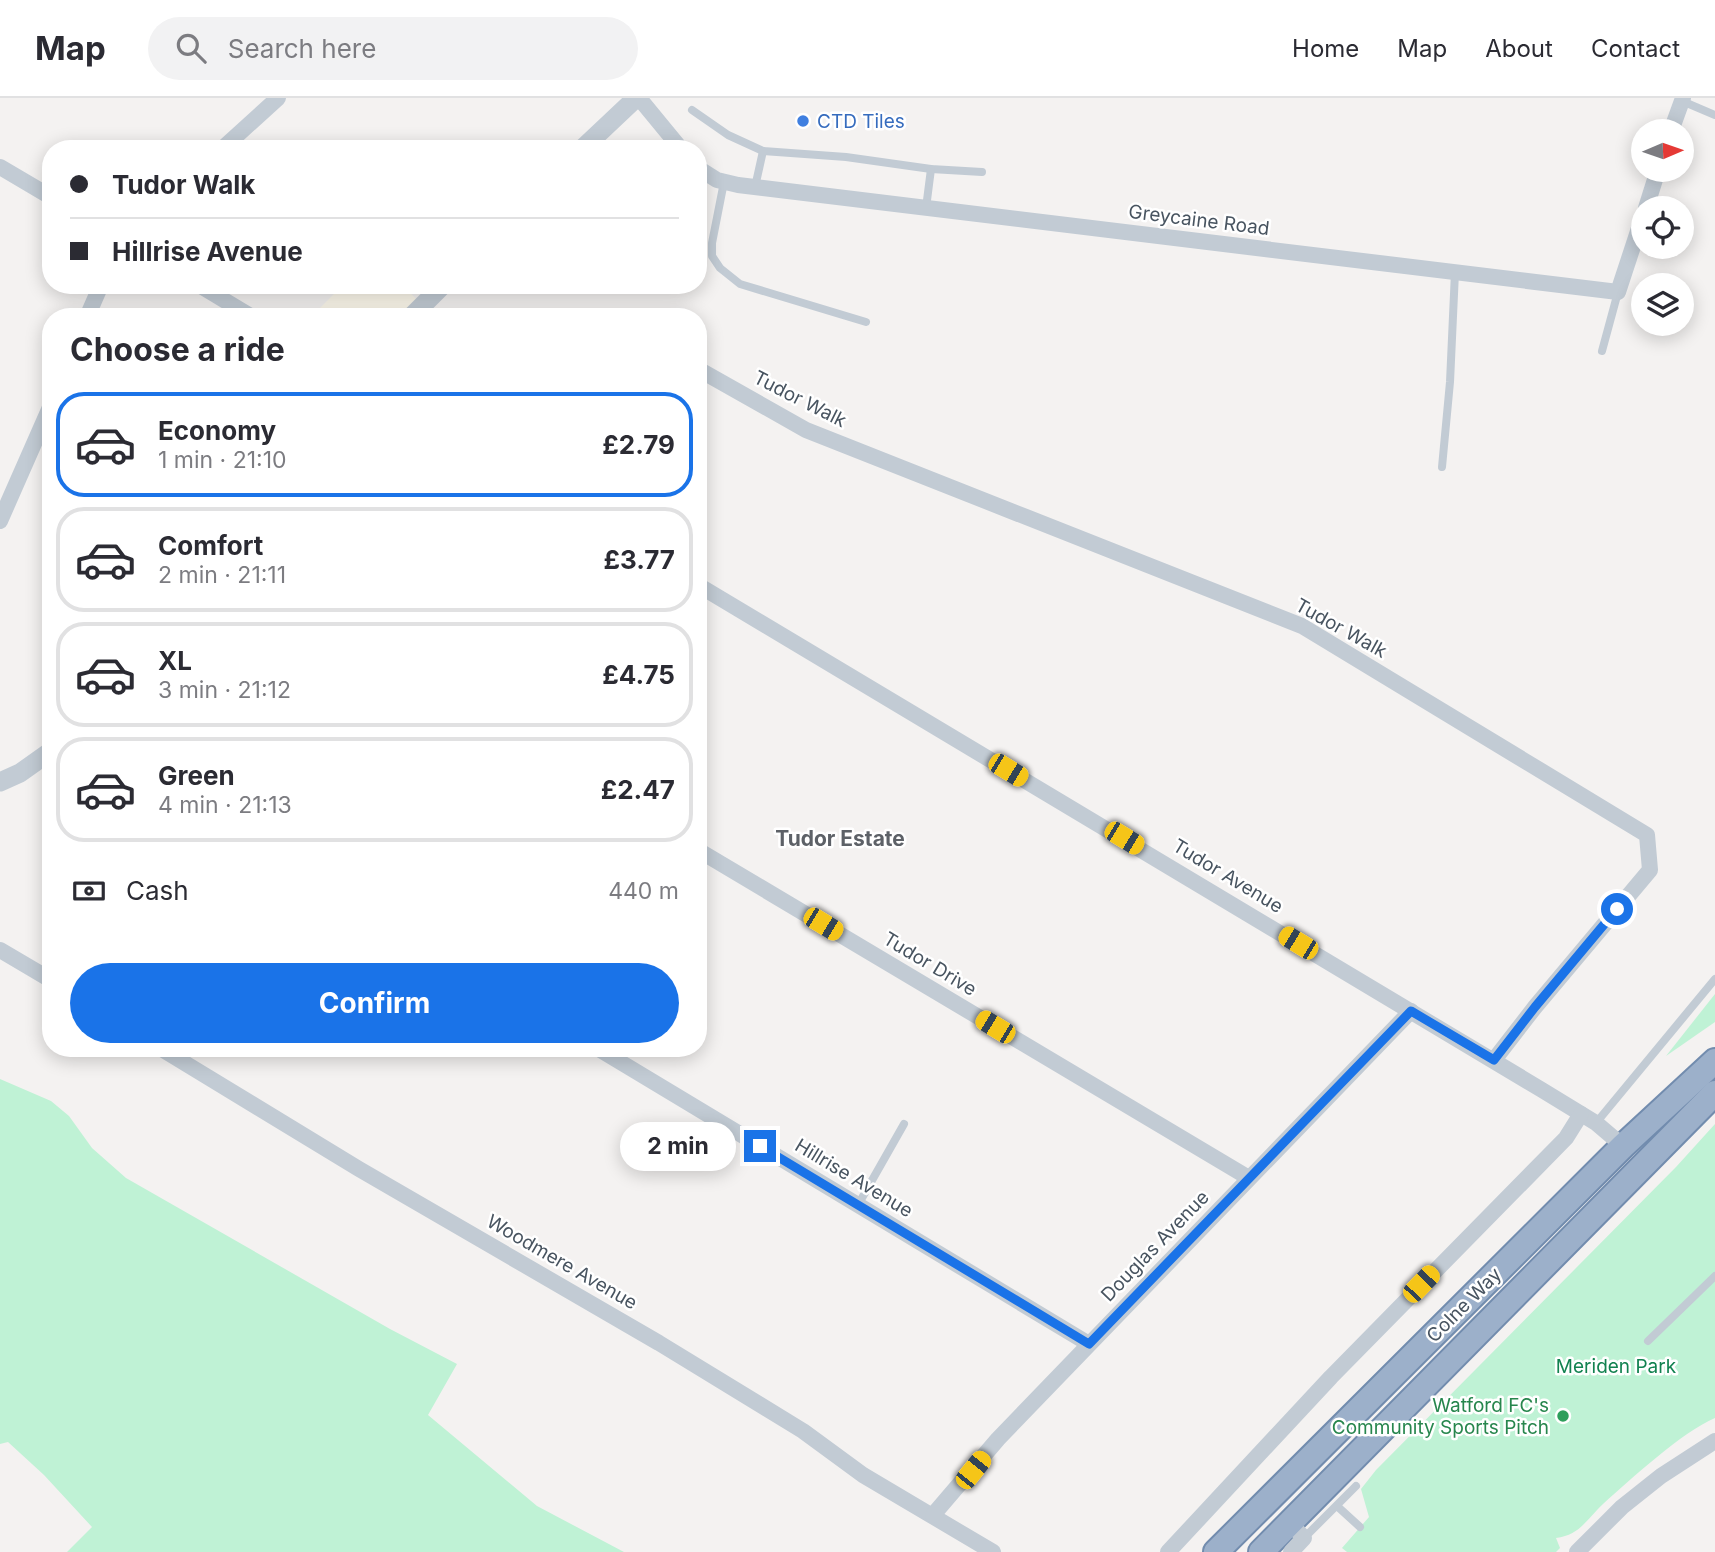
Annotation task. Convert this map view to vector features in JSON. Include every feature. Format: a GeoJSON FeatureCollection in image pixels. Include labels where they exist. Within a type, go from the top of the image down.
{"type":"FeatureCollection","features":[{"type":"Feature","properties":{"kind":"highway","name":"Colne Way"},"geometry":{"type":"LineString","coordinates":[[1216,1552],[1623,1146],[1715,1061]]}},
{"type":"Feature","properties":{"kind":"highway","name":"Colne Way"},"geometry":{"type":"LineString","coordinates":[[1261,1552],[1297,1531],[1715,1093]]}},
{"type":"Feature","properties":{"kind":"street"},"geometry":{"type":"LineString","coordinates":[[232,140],[278,98]]}},
{"type":"Feature","properties":{"kind":"street"},"geometry":{"type":"LineString","coordinates":[[592,140],[638,98],[673,140]]}},
{"type":"Feature","properties":{"kind":"street"},"geometry":{"type":"LineString","coordinates":[[1675,119],[1682,99]]}},
{"type":"Feature","properties":{"kind":"street"},"geometry":{"type":"LineString","coordinates":[[0,167],[42,192]]}},
{"type":"Feature","properties":{"kind":"street","name":"Greycaine Road"},"geometry":{"type":"LineString","coordinates":[[707,174],[724,182],[755,187],[1618,292]]}},
{"type":"Feature","properties":{"kind":"street"},"geometry":{"type":"LineString","coordinates":[[1618,292],[1631,252]]}},
{"type":"Feature","properties":{"kind":"street"},"geometry":{"type":"LineString","coordinates":[[214,294],[237,308]]}},
{"type":"Feature","properties":{"kind":"street"},"geometry":{"type":"LineString","coordinates":[[420,308],[434,294]]}},
{"type":"Feature","properties":{"kind":"street","name":"Tudor Walk"},"geometry":{"type":"LineString","coordinates":[[707,374],[806,430],[1301,626],[1647,835],[1650,870],[1494,1060]]}},
{"type":"Feature","properties":{"kind":"street"},"geometry":{"type":"LineString","coordinates":[[0,521],[42,425]]}},
{"type":"Feature","properties":{"kind":"street","name":"Tudor Avenue"},"geometry":{"type":"LineString","coordinates":[[707,590],[1494,1060],[1596,1123],[1623,1146]]}},
{"type":"Feature","properties":{"kind":"street"},"geometry":{"type":"LineString","coordinates":[[0,782],[20,773],[42,757]]}},
{"type":"Feature","properties":{"kind":"street","name":"Tudor Drive"},"geometry":{"type":"LineString","coordinates":[[707,855],[1250,1178]]}},
{"type":"Feature","properties":{"kind":"street"},"geometry":{"type":"LineString","coordinates":[[0,950],[42,974]]}},
{"type":"Feature","properties":{"kind":"street","name":"Douglas Avenue"},"geometry":{"type":"LineString","coordinates":[[936,1516],[998,1439],[1411,1011]]}},
{"type":"Feature","properties":{"kind":"street","name":"Woodmere Avenue"},"geometry":{"type":"LineString","coordinates":[[175,1057],[348,1162],[659,1343],[803,1431],[863,1475],[993,1552]]}},
{"type":"Feature","properties":{"kind":"street","name":"Hillrise Avenue"},"geometry":{"type":"LineString","coordinates":[[612,1057],[1089,1344]]}},
{"type":"Feature","properties":{"kind":"street"},"geometry":{"type":"LineString","coordinates":[[1168,1552],[1321,1387],[1566,1138],[1581,1114]]}},
{"type":"Feature","properties":{"kind":"street"},"geometry":{"type":"LineString","coordinates":[[1577,1552],[1622,1507],[1661,1476],[1715,1441]]}},
{"type":"Feature","properties":{"kind":"street","name":"Woodmere Avenue"},"geometry":{"type":"LineString","coordinates":[[936,1516],[943,1531],[974,1552]]}},
{"type":"Feature","properties":{"kind":"street","name":"Woodmere Avenue"},"geometry":{"type":"LineString","coordinates":[[936,1516],[955,1520],[1009,1552]]}},
{"type":"Feature","properties":{"kind":"street","name":"Colne Way"},"geometry":{"type":"LineString","coordinates":[[1291,1552],[1297,1531]]}},
{"type":"Feature","properties":{"kind":"lane"},"geometry":{"type":"LineString","coordinates":[[1682,99],[1715,115]]}},
{"type":"Feature","properties":{"kind":"lane"},"geometry":{"type":"LineString","coordinates":[[692,110],[729,135],[763,151],[982,172]]}},
{"type":"Feature","properties":{"kind":"lane"},"geometry":{"type":"LineString","coordinates":[[755,187],[763,151]]}},
{"type":"Feature","properties":{"kind":"lane"},"geometry":{"type":"LineString","coordinates":[[926,208],[931,169]]}},
{"type":"Feature","properties":{"kind":"lane"},"geometry":{"type":"LineString","coordinates":[[724,182],[712,243],[712,257],[720,268],[740,284],[866,322]]}},
{"type":"Feature","properties":{"kind":"lane"},"geometry":{"type":"LineString","coordinates":[[1443,467],[1455,272]]}},
{"type":"Feature","properties":{"kind":"lane"},"geometry":{"type":"LineString","coordinates":[[1602,352],[1618,292]]}},
{"type":"Feature","properties":{"kind":"lane"},"geometry":{"type":"LineString","coordinates":[[1596,1123],[1715,979]]}},
{"type":"Feature","properties":{"kind":"lane"},"geometry":{"type":"LineString","coordinates":[[858,1205],[904,1124]]}},
{"type":"Feature","properties":{"kind":"lane"},"geometry":{"type":"LineString","coordinates":[[1648,1341],[1715,1276]]}},
{"type":"Feature","properties":{"kind":"lane"},"geometry":{"type":"LineString","coordinates":[[1297,1531],[1337,1506],[1356,1486]]}},
{"type":"Feature","properties":{"kind":"lane"},"geometry":{"type":"LineString","coordinates":[[1337,1506],[1360,1527]]}},
{"type":"Feature","properties":{"kind":"shaded area"},"geometry":{"type":"Polygon","coordinates":[[[334,294],[411,294],[426,308],[320,308],[334,294]]]}},
{"type":"Feature","properties":{"kind":"green space"},"geometry":{"type":"Polygon","coordinates":[[[1715,994],[1715,1022],[1666,1056],[1715,994]]]}},
{"type":"Feature","properties":{"kind":"green space"},"geometry":{"type":"Polygon","coordinates":[[[0,1079],[51,1101],[69,1116],[92,1148],[126,1178],[390,1329],[457,1364],[428,1415],[537,1506],[624,1552],[67,1552],[92,1527],[44,1475],[8,1442],[0,1444],[0,1079]]]}},
{"type":"Feature","properties":{"kind":"green space","name":"Meriden Park"},"geometry":{"type":"Polygon","coordinates":[[[1715,1124],[1715,1418],[1657,1457],[1577,1530],[1556,1538],[1560,1548],[1556,1552],[1347,1552],[1342,1548],[1369,1517],[1361,1489],[1376,1470],[1676,1167],[1715,1124]]]}},
{"type":"Feature","properties":{"kind":"place","name":"CTD Tiles"},"geometry":{"type":"Point","coordinates":[803,121]}},
{"type":"Feature","properties":{"kind":"place","name":"Watford FC's Community Sports Pitch"},"geometry":{"type":"Point","coordinates":[1563,1416]}},
{"type":"Feature","properties":{"kind":"district","name":"Tudor Estate"},"geometry":{"type":"Point","coordinates":[840,838]}},
{"type":"Feature","properties":{"kind":"route"},"geometry":{"type":"LineString","coordinates":[[760,1146],[1089,1344],[1411,1011],[1494,1060],[1617,909]]}}]}
